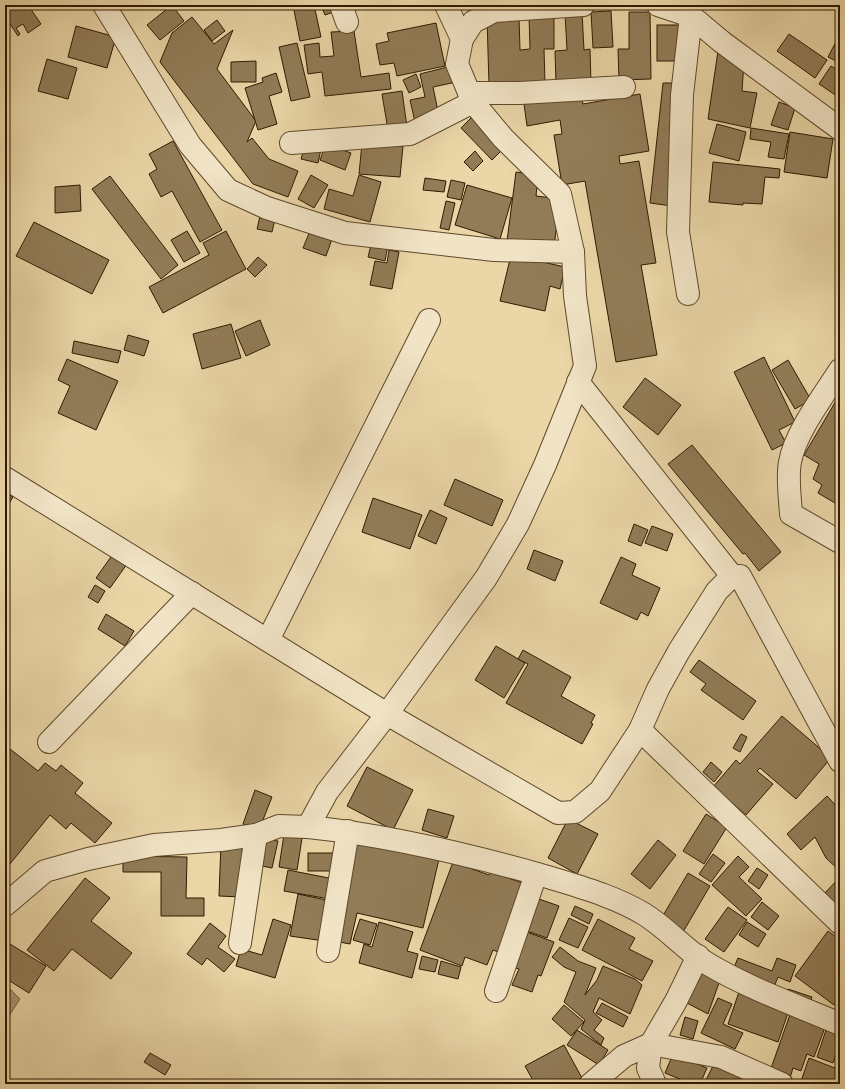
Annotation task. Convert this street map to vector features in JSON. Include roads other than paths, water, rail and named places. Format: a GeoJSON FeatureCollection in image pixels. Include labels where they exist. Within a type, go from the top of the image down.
{"type":"FeatureCollection","features":[{"type":"Feature","properties":{"kind":"street"},"geometry":{"type":"LineString","coordinates":[[104,5],[190,144],[228,190],[268,208],[345,233],[494,250],[573,252]]}},
{"type":"Feature","properties":{"kind":"street"},"geometry":{"type":"LineString","coordinates":[[446,5],[462,39]]}},
{"type":"Feature","properties":{"kind":"street"},"geometry":{"type":"LineString","coordinates":[[308,827],[327,792],[387,714],[486,578],[518,524],[545,465],[585,366],[575,296],[573,252],[560,194],[504,138],[471,97],[456,64],[462,39],[473,22],[494,11],[583,5]]}},
{"type":"Feature","properties":{"kind":"street"},"geometry":{"type":"LineString","coordinates":[[658,5],[691,16],[722,42],[840,128]]}},
{"type":"Feature","properties":{"kind":"street"},"geometry":{"type":"LineString","coordinates":[[688,294],[678,232],[682,95],[691,16]]}},
{"type":"Feature","properties":{"kind":"street"},"geometry":{"type":"LineString","coordinates":[[291,143],[410,134],[471,97],[624,86]]}},
{"type":"Feature","properties":{"kind":"street"},"geometry":{"type":"LineString","coordinates":[[268,640],[430,320]]}},
{"type":"Feature","properties":{"kind":"street"},"geometry":{"type":"LineString","coordinates":[[840,370],[808,421],[796,444],[790,461],[789,480],[792,514],[840,542]]}},
{"type":"Feature","properties":{"kind":"street"},"geometry":{"type":"LineString","coordinates":[[578,382],[732,576]]}},
{"type":"Feature","properties":{"kind":"street"},"geometry":{"type":"LineString","coordinates":[[5,478],[387,714],[558,813],[575,812],[600,790],[640,730],[658,689],[679,651],[717,591],[732,576],[740,576],[840,760]]}},
{"type":"Feature","properties":{"kind":"street"},"geometry":{"type":"LineString","coordinates":[[49,742],[192,593]]}},
{"type":"Feature","properties":{"kind":"street"},"geometry":{"type":"LineString","coordinates":[[640,730],[840,923]]}},
{"type":"Feature","properties":{"kind":"street"},"geometry":{"type":"LineString","coordinates":[[5,905],[45,871],[88,859],[154,845],[221,840],[256,835],[279,826],[348,831],[498,864],[595,892],[644,914],[706,963],[742,983],[840,1024]]}},
{"type":"Feature","properties":{"kind":"street"},"geometry":{"type":"LineString","coordinates":[[328,951],[348,831]]}},
{"type":"Feature","properties":{"kind":"street"},"geometry":{"type":"LineString","coordinates":[[240,943],[256,835]]}},
{"type":"Feature","properties":{"kind":"street"},"geometry":{"type":"LineString","coordinates":[[496,991],[536,874]]}},
{"type":"Feature","properties":{"kind":"street"},"geometry":{"type":"LineString","coordinates":[[655,1084],[648,1068],[651,1044],[676,1001],[698,956]]}},
{"type":"Feature","properties":{"kind":"street"},"geometry":{"type":"LineString","coordinates":[[591,1084],[624,1056],[651,1044],[721,1057],[782,1084]]}}]}
